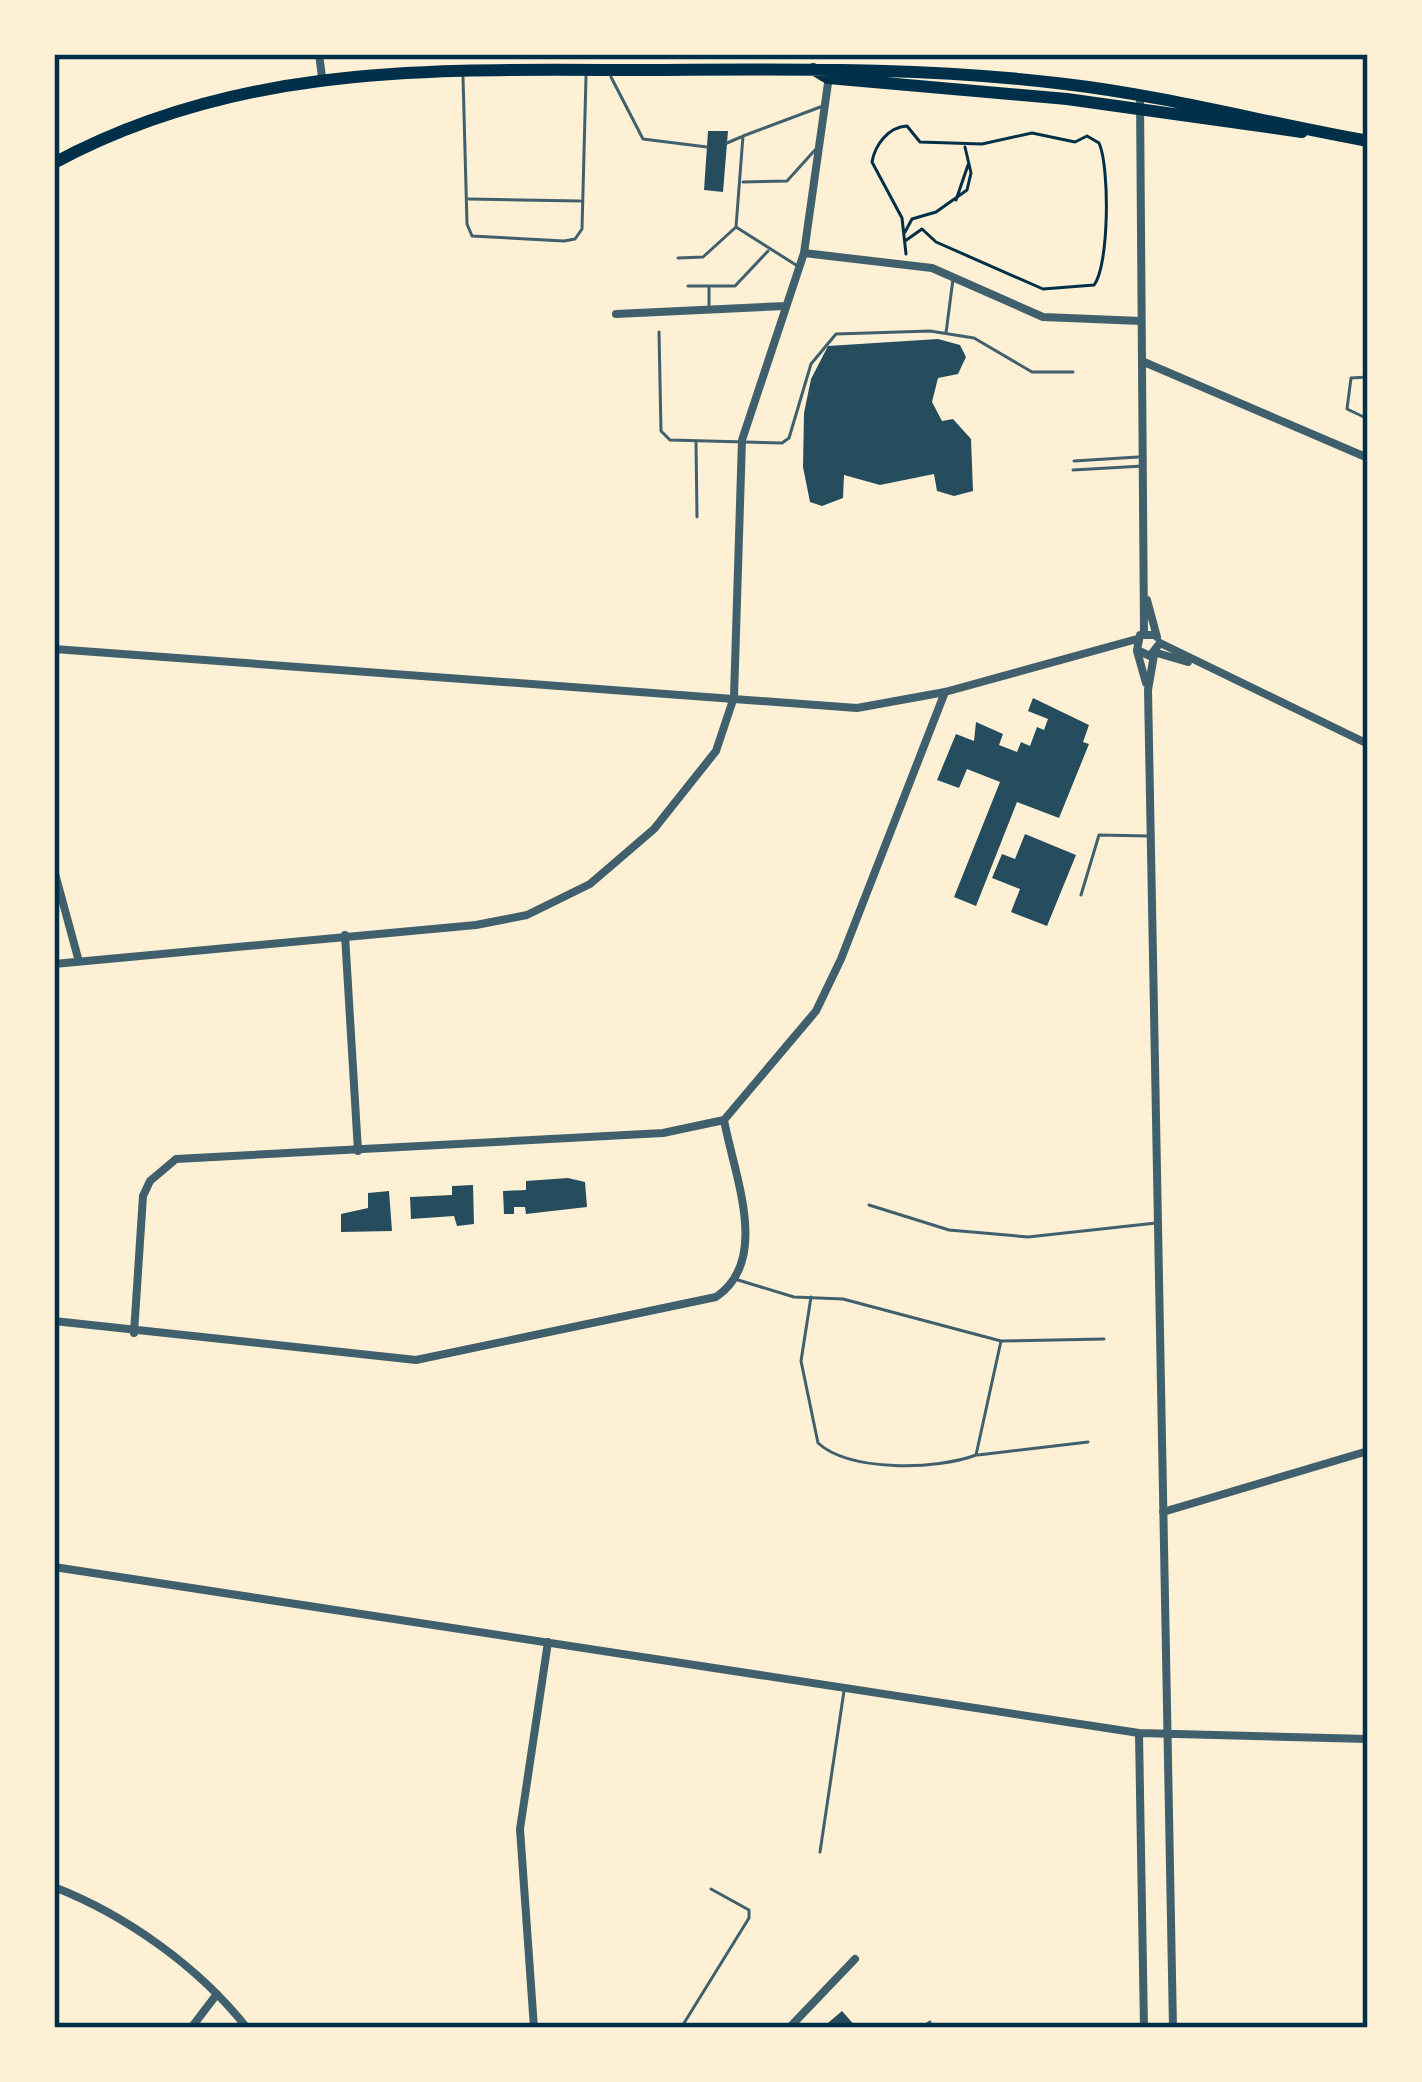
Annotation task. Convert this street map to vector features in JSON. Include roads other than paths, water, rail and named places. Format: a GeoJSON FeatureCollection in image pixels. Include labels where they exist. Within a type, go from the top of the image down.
{"type":"FeatureCollection","features":[{"type":"Feature","properties":{"kind":"main road"},"geometry":{"type":"LineString","coordinates":[[54,163],[188,110],[322,77],[462,68],[812,68],[998,77],[1368,141]]}},
{"type":"Feature","properties":{"kind":"street"},"geometry":{"type":"LineString","coordinates":[[319,54],[322,77]]}},
{"type":"Feature","properties":{"kind":"street"},"geometry":{"type":"LineString","coordinates":[[54,964],[78,958],[476,926],[527,915],[590,884],[654,829],[695,783],[716,751],[734,697],[742,440],[804,254],[829,72]]}},
{"type":"Feature","properties":{"kind":"street"},"geometry":{"type":"LineString","coordinates":[[1140,102],[1146,599],[1138,642],[1148,690],[1173,2028]]}},
{"type":"Feature","properties":{"kind":"street"},"geometry":{"type":"LineString","coordinates":[[804,254],[907,262],[1043,317],[1142,321]]}},
{"type":"Feature","properties":{"kind":"street"},"geometry":{"type":"LineString","coordinates":[[616,314],[784,306]]}},
{"type":"Feature","properties":{"kind":"street"},"geometry":{"type":"LineString","coordinates":[[1143,362],[1368,458]]}},
{"type":"Feature","properties":{"kind":"street"},"geometry":{"type":"LineString","coordinates":[[1146,599],[1156,646],[1148,690]]}},
{"type":"Feature","properties":{"kind":"street"},"geometry":{"type":"LineString","coordinates":[[54,649],[857,708],[946,692],[1138,642],[1201,665],[1368,744]]}},
{"type":"Feature","properties":{"kind":"street"},"geometry":{"type":"LineString","coordinates":[[1138,642],[1156,646]]}},
{"type":"Feature","properties":{"kind":"street"},"geometry":{"type":"LineString","coordinates":[[134,1333],[143,1196],[161,1168],[192,1156],[663,1133],[724,1120],[822,1000],[946,692]]}},
{"type":"Feature","properties":{"kind":"street"},"geometry":{"type":"LineString","coordinates":[[54,870],[78,958]]}},
{"type":"Feature","properties":{"kind":"street"},"geometry":{"type":"LineString","coordinates":[[345,935],[358,1151]]}},
{"type":"Feature","properties":{"kind":"street"},"geometry":{"type":"LineString","coordinates":[[54,1322],[427,1359],[716,1297],[738,1280],[747,1242],[724,1120]]}},
{"type":"Feature","properties":{"kind":"street"},"geometry":{"type":"LineString","coordinates":[[1163,1512],[1368,1451]]}},
{"type":"Feature","properties":{"kind":"street"},"geometry":{"type":"LineString","coordinates":[[54,1567],[1138,1733],[1368,1739]]}},
{"type":"Feature","properties":{"kind":"street"},"geometry":{"type":"LineString","coordinates":[[534,2028],[520,1829],[548,1642]]}},
{"type":"Feature","properties":{"kind":"street"},"geometry":{"type":"LineString","coordinates":[[1138,1733],[1144,2028]]}},
{"type":"Feature","properties":{"kind":"street"},"geometry":{"type":"LineString","coordinates":[[54,1887],[151,1940],[218,1994],[247,2028]]}},
{"type":"Feature","properties":{"kind":"street"},"geometry":{"type":"LineString","coordinates":[[789,2028],[855,1959]]}},
{"type":"Feature","properties":{"kind":"street"},"geometry":{"type":"LineString","coordinates":[[190,2028],[218,1994]]}},
{"type":"Feature","properties":{"kind":"lane"},"geometry":{"type":"LineString","coordinates":[[462,68],[467,224],[479,240],[543,241],[580,235],[586,69]]}},
{"type":"Feature","properties":{"kind":"lane"},"geometry":{"type":"LineString","coordinates":[[608,70],[643,139],[707,147]]}},
{"type":"Feature","properties":{"kind":"lane"},"geometry":{"type":"LineString","coordinates":[[727,143],[825,105]]}},
{"type":"Feature","properties":{"kind":"lane"},"geometry":{"type":"LineString","coordinates":[[678,259],[703,257],[736,227],[742,136]]}},
{"type":"Feature","properties":{"kind":"lane"},"geometry":{"type":"LineString","coordinates":[[739,182],[787,181],[820,145]]}},
{"type":"Feature","properties":{"kind":"lane"},"geometry":{"type":"LineString","coordinates":[[466,199],[581,201]]}},
{"type":"Feature","properties":{"kind":"lane"},"geometry":{"type":"LineString","coordinates":[[736,227],[799,268]]}},
{"type":"Feature","properties":{"kind":"lane"},"geometry":{"type":"LineString","coordinates":[[688,286],[734,286],[770,248]]}},
{"type":"Feature","properties":{"kind":"lane"},"geometry":{"type":"LineString","coordinates":[[946,333],[953,277]]}},
{"type":"Feature","properties":{"kind":"lane"},"geometry":{"type":"LineString","coordinates":[[710,285],[710,309]]}},
{"type":"Feature","properties":{"kind":"lane"},"geometry":{"type":"LineString","coordinates":[[659,332],[662,431],[670,440],[774,445],[790,438],[811,364],[836,334],[946,333],[974,338],[1033,372],[1073,372]]}},
{"type":"Feature","properties":{"kind":"lane"},"geometry":{"type":"LineString","coordinates":[[1368,377],[1351,378],[1347,409],[1368,419]]}},
{"type":"Feature","properties":{"kind":"lane"},"geometry":{"type":"LineString","coordinates":[[696,440],[697,518]]}},
{"type":"Feature","properties":{"kind":"lane"},"geometry":{"type":"LineString","coordinates":[[1074,461],[1145,461]]}},
{"type":"Feature","properties":{"kind":"lane"},"geometry":{"type":"LineString","coordinates":[[1073,470],[1145,461]]}},
{"type":"Feature","properties":{"kind":"lane"},"geometry":{"type":"LineString","coordinates":[[1081,895],[1100,835],[1151,836]]}},
{"type":"Feature","properties":{"kind":"lane"},"geometry":{"type":"LineString","coordinates":[[869,1205],[962,1232],[1028,1237],[1158,1223]]}},
{"type":"Feature","properties":{"kind":"lane"},"geometry":{"type":"LineString","coordinates":[[738,1280],[811,1297],[843,1299],[1001,1341],[1104,1339]]}},
{"type":"Feature","properties":{"kind":"lane"},"geometry":{"type":"LineString","coordinates":[[811,1297],[801,1361],[820,1446],[903,1466],[1088,1442]]}},
{"type":"Feature","properties":{"kind":"lane"},"geometry":{"type":"LineString","coordinates":[[976,1455],[1001,1341]]}},
{"type":"Feature","properties":{"kind":"lane"},"geometry":{"type":"LineString","coordinates":[[820,1852],[844,1689]]}},
{"type":"Feature","properties":{"kind":"lane"},"geometry":{"type":"LineString","coordinates":[[681,2028],[749,1918],[749,1910],[711,1888]]}},
{"type":"Feature","properties":{"kind":"lane"},"geometry":{"type":"LineString","coordinates":[[922,2028],[930,2022]]}}]}
